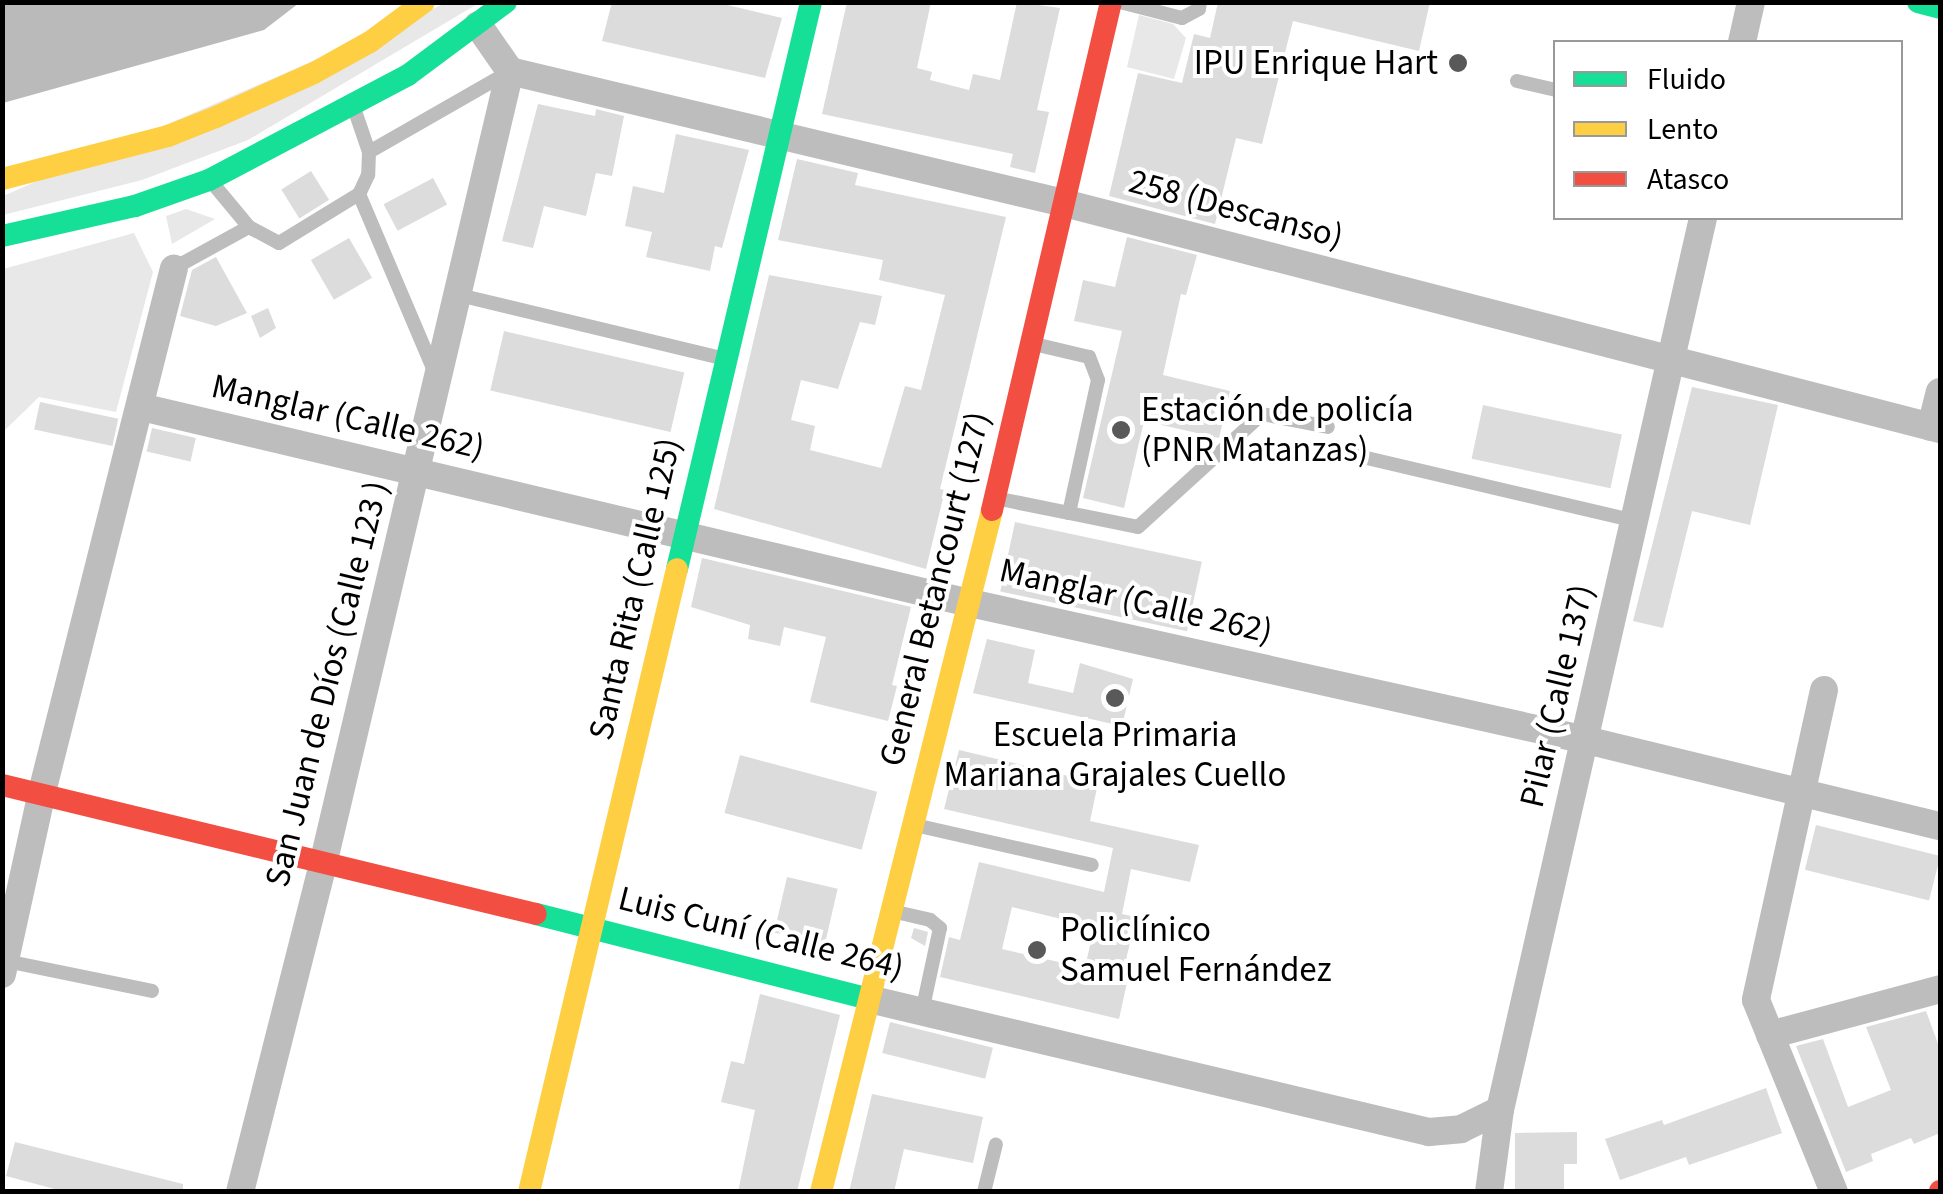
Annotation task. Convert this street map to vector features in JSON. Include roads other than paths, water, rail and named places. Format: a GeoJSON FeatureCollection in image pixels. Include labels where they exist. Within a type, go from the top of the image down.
{"type":"FeatureCollection","features":[{"type":"Feature","properties":{"kind":"main road"},"geometry":{"type":"LineString","coordinates":[[2,179],[168,136],[216,118],[328,65],[424,2]]}},
{"type":"Feature","properties":{"kind":"main road"},"geometry":{"type":"LineString","coordinates":[[2,236],[135,206],[210,180],[408,75],[506,2]]}},
{"type":"Feature","properties":{"kind":"main road","name":"Santa Rita (Calle 125)"},"geometry":{"type":"LineString","coordinates":[[529,1192],[811,2]]}},
{"type":"Feature","properties":{"kind":"main road","name":"General Betancourt (127)"},"geometry":{"type":"LineString","coordinates":[[822,1192],[970,603],[1111,2]]}},
{"type":"Feature","properties":{"kind":"main road"},"geometry":{"type":"LineString","coordinates":[[1918,2],[1940,8]]}},
{"type":"Feature","properties":{"kind":"main road","name":"Luis Cuní (Calle 264)"},"geometry":{"type":"LineString","coordinates":[[2,786],[324,860],[868,999]]}},
{"type":"Feature","properties":{"kind":"street"},"geometry":{"type":"LineString","coordinates":[[1742,40],[1751,2]]}},
{"type":"Feature","properties":{"kind":"street"},"geometry":{"type":"LineString","coordinates":[[478,25],[510,71]]}},
{"type":"Feature","properties":{"kind":"street","name":"258 (Descanso)"},"geometry":{"type":"LineString","coordinates":[[510,71],[1064,203],[1936,428]]}},
{"type":"Feature","properties":{"kind":"street","name":"San Juan de Díos (Calle 123 )"},"geometry":{"type":"LineString","coordinates":[[240,1192],[324,860],[510,71]]}},
{"type":"Feature","properties":{"kind":"street","name":"Pilar (Calle 137)"},"geometry":{"type":"LineString","coordinates":[[1489,1192],[1500,1110],[1703,220]]}},
{"type":"Feature","properties":{"kind":"street"},"geometry":{"type":"LineString","coordinates":[[4,968],[41,796],[174,268]]}},
{"type":"Feature","properties":{"kind":"street"},"geometry":{"type":"LineString","coordinates":[[1936,428],[1940,392]]}},
{"type":"Feature","properties":{"kind":"street","name":"Manglar (Calle 262)"},"geometry":{"type":"LineString","coordinates":[[141,406],[970,603],[1586,740],[1940,826]]}},
{"type":"Feature","properties":{"kind":"street"},"geometry":{"type":"LineString","coordinates":[[1824,690],[1756,1000],[1834,1192]]}},
{"type":"Feature","properties":{"kind":"street"},"geometry":{"type":"LineString","coordinates":[[1770,1034],[1940,989]]}},
{"type":"Feature","properties":{"kind":"street","name":"Luis Cuní (Calle 264)"},"geometry":{"type":"LineString","coordinates":[[868,999],[1429,1132],[1461,1129],[1500,1110]]}},
{"type":"Feature","properties":{"kind":"lane"},"geometry":{"type":"LineString","coordinates":[[1120,2],[1182,18],[1199,8],[1200,2]]}},
{"type":"Feature","properties":{"kind":"lane"},"geometry":{"type":"LineString","coordinates":[[368,152],[510,71]]}},
{"type":"Feature","properties":{"kind":"lane"},"geometry":{"type":"LineString","coordinates":[[1517,81],[1553,89]]}},
{"type":"Feature","properties":{"kind":"lane"},"geometry":{"type":"LineString","coordinates":[[210,180],[249,227],[279,243],[359,194],[368,175],[368,152],[354,106]]}},
{"type":"Feature","properties":{"kind":"lane"},"geometry":{"type":"LineString","coordinates":[[359,194],[438,380]]}},
{"type":"Feature","properties":{"kind":"lane"},"geometry":{"type":"LineString","coordinates":[[174,268],[249,227]]}},
{"type":"Feature","properties":{"kind":"lane"},"geometry":{"type":"LineString","coordinates":[[459,295],[725,359]]}},
{"type":"Feature","properties":{"kind":"lane"},"geometry":{"type":"LineString","coordinates":[[1031,344],[1089,356],[1098,380],[1070,514]]}},
{"type":"Feature","properties":{"kind":"lane"},"geometry":{"type":"LineString","coordinates":[[995,497],[1138,528],[1262,414],[1328,427]]}},
{"type":"Feature","properties":{"kind":"lane"},"geometry":{"type":"LineString","coordinates":[[1354,455],[1635,520]]}},
{"type":"Feature","properties":{"kind":"lane"},"geometry":{"type":"LineString","coordinates":[[913,824],[1092,865]]}},
{"type":"Feature","properties":{"kind":"lane"},"geometry":{"type":"LineString","coordinates":[[891,911],[930,920],[940,928],[922,1012]]}},
{"type":"Feature","properties":{"kind":"lane"},"geometry":{"type":"LineString","coordinates":[[4,968],[152,991]]}},
{"type":"Feature","properties":{"kind":"lane"},"geometry":{"type":"LineString","coordinates":[[984,1192],[996,1144]]}},
{"type":"Feature","properties":{"kind":"place","name":"IPU Enrique Hart"},"geometry":{"type":"Point","coordinates":[1458,63]}},
{"type":"Feature","properties":{"kind":"place","name":"Estación de policía (PNR Matanzas)"},"geometry":{"type":"Point","coordinates":[1121,430]}},
{"type":"Feature","properties":{"kind":"place","name":"Escuela Primaria Mariana Grajales Cuello"},"geometry":{"type":"Point","coordinates":[1115,698]}},
{"type":"Feature","properties":{"kind":"place","name":"Policlínico Samuel Fernández"},"geometry":{"type":"Point","coordinates":[1037,950]}}]}
